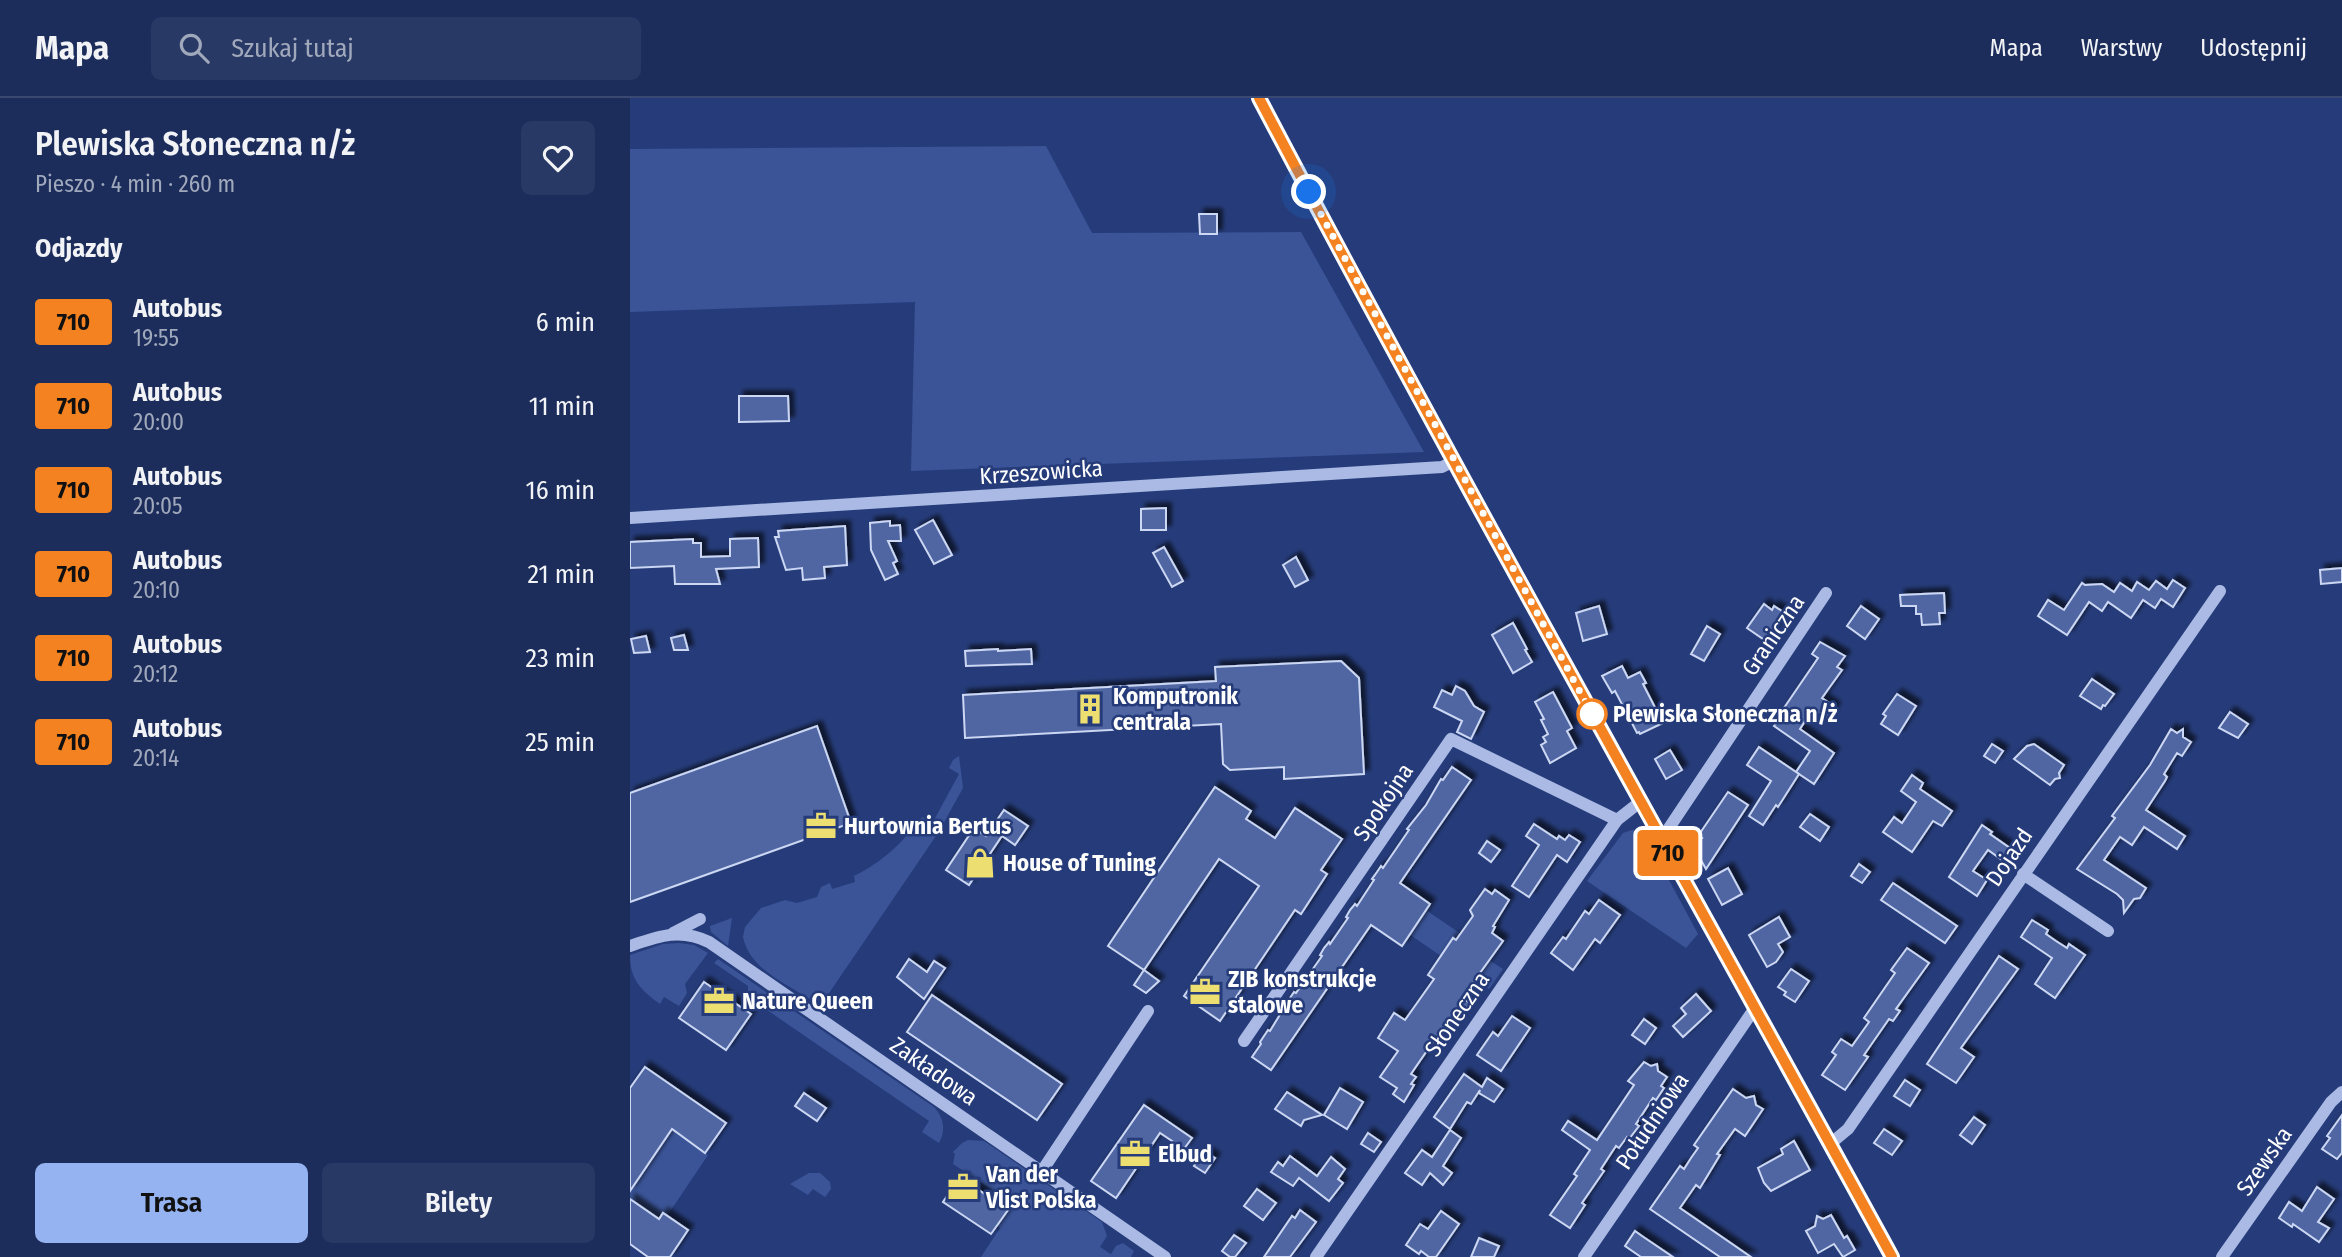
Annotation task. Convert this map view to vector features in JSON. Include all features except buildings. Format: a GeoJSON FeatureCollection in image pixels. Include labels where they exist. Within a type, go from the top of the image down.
{"type":"FeatureCollection","features":[{"type":"Feature","properties":{"kind":"street"},"geometry":{"type":"LineString","coordinates":[[1259,98],[1640,802],[1892,1257]]}},
{"type":"Feature","properties":{"kind":"street","name":"Krzeszowicka"},"geometry":{"type":"LineString","coordinates":[[630,518],[1442,467],[1454,461]]}},
{"type":"Feature","properties":{"kind":"street","name":"Dojazd"},"geometry":{"type":"LineString","coordinates":[[1830,1144],[1848,1129],[2220,591]]}},
{"type":"Feature","properties":{"kind":"street","name":"Graniczna"},"geometry":{"type":"LineString","coordinates":[[1661,840],[1826,593]]}},
{"type":"Feature","properties":{"kind":"street","name":"Spokojna"},"geometry":{"type":"LineString","coordinates":[[1244,1041],[1451,739],[1617,820]]}},
{"type":"Feature","properties":{"kind":"street","name":"Słoneczna"},"geometry":{"type":"LineString","coordinates":[[1316,1257],[1617,820],[1640,802]]}},
{"type":"Feature","properties":{"kind":"street"},"geometry":{"type":"LineString","coordinates":[[2023,874],[2108,931]]}},
{"type":"Feature","properties":{"kind":"street"},"geometry":{"type":"LineString","coordinates":[[630,946],[673,933],[700,919]]}},
{"type":"Feature","properties":{"kind":"street","name":"Zakładowa"},"geometry":{"type":"LineString","coordinates":[[673,933],[693,935],[709,942],[1165,1257]]}},
{"type":"Feature","properties":{"kind":"street","name":"Południowa"},"geometry":{"type":"LineString","coordinates":[[1584,1257],[1755,1008]]}},
{"type":"Feature","properties":{"kind":"street"},"geometry":{"type":"LineString","coordinates":[[1042,1171],[1148,1011]]}},
{"type":"Feature","properties":{"kind":"street","name":"Szewska"},"geometry":{"type":"LineString","coordinates":[[2222,1257],[2331,1102],[2342,1092]]}},
{"type":"Feature","properties":{"kind":"shaded area"},"geometry":{"type":"Polygon","coordinates":[[[1046,146],[1092,233],[1301,232],[1424,452],[911,471],[915,302],[630,312],[630,149],[1046,146]]]}},
{"type":"Feature","properties":{"kind":"shaded area"},"geometry":{"type":"Polygon","coordinates":[[[959,756],[963,788],[938,833],[825,999],[813,1001],[761,967],[747,949],[743,937],[745,927],[761,908],[785,900],[797,903],[817,897],[821,887],[830,883],[832,889],[855,882],[854,876],[892,851],[922,817],[933,822],[959,774],[949,768],[959,756]]]}},
{"type":"Feature","properties":{"kind":"shaded area"},"geometry":{"type":"Polygon","coordinates":[[[1642,830],[1698,934],[1686,948],[1587,881],[1623,833],[1642,830]]]}},
{"type":"Feature","properties":{"kind":"shaded area"},"geometry":{"type":"Polygon","coordinates":[[[1426,910],[1461,934],[1441,956],[1409,934],[1426,910]]]}},
{"type":"Feature","properties":{"kind":"shaded area"},"geometry":{"type":"Polygon","coordinates":[[[732,918],[728,946],[711,932],[710,926],[732,918]]]}},
{"type":"Feature","properties":{"kind":"shaded area"},"geometry":{"type":"Polygon","coordinates":[[[663,944],[694,945],[708,953],[685,984],[687,993],[679,1006],[664,997],[660,1004],[647,994],[634,978],[630,955],[663,944]]]}},
{"type":"Feature","properties":{"kind":"shaded area"},"geometry":{"type":"Polygon","coordinates":[[[718,959],[934,1107],[943,1124],[939,1143],[922,1132],[929,1121],[748,997],[748,986],[714,963],[718,959]]]}},
{"type":"Feature","properties":{"kind":"shaded area"},"geometry":{"type":"Polygon","coordinates":[[[1489,960],[1503,969],[1489,989],[1478,981],[1489,960]]]}},
{"type":"Feature","properties":{"kind":"shaded area"},"geometry":{"type":"Polygon","coordinates":[[[672,1129],[708,1155],[667,1216],[659,1219],[630,1199],[630,1191],[672,1129]]]}},
{"type":"Feature","properties":{"kind":"shaded area"},"geometry":{"type":"Polygon","coordinates":[[[968,1140],[984,1141],[1102,1222],[1107,1236],[1100,1247],[1111,1254],[1116,1246],[1123,1243],[1134,1251],[1131,1257],[981,1257],[1000,1228],[997,1226],[1007,1210],[987,1196],[991,1189],[953,1164],[953,1152],[968,1140]]]}},
{"type":"Feature","properties":{"kind":"shaded area"},"geometry":{"type":"Polygon","coordinates":[[[809,1173],[820,1173],[830,1182],[831,1189],[825,1197],[813,1189],[808,1195],[790,1184],[809,1173]]]}},
{"type":"Feature","properties":{"kind":"bus line","name":"710"},"geometry":{"type":"LineString","coordinates":[[1259,98],[1624,774],[1892,1257]]}},
{"type":"Feature","properties":{"kind":"place","name":"Komputronik centrala"},"geometry":{"type":"Point","coordinates":[1090,709]}},
{"type":"Feature","properties":{"kind":"place","name":"Plewiska Słoneczna n/ż"},"geometry":{"type":"Point","coordinates":[1592,714]}},
{"type":"Feature","properties":{"kind":"place","name":"Hurtownia Bertus"},"geometry":{"type":"Point","coordinates":[821,826]}},
{"type":"Feature","properties":{"kind":"place","name":"House of Tuning"},"geometry":{"type":"Point","coordinates":[980,863]}},
{"type":"Feature","properties":{"kind":"place","name":"ZIB konstrukcje stalowe"},"geometry":{"type":"Point","coordinates":[1205,992]}},
{"type":"Feature","properties":{"kind":"place","name":"Nature Queen"},"geometry":{"type":"Point","coordinates":[719,1001]}},
{"type":"Feature","properties":{"kind":"place","name":"Elbud"},"geometry":{"type":"Point","coordinates":[1135,1154]}},
{"type":"Feature","properties":{"kind":"place","name":"Van der Vlist Polska"},"geometry":{"type":"Point","coordinates":[963,1187]}},
{"type":"Feature","properties":{"kind":"route"},"geometry":{"type":"LineString","coordinates":[[1309,192],[1592,714]]}}]}
